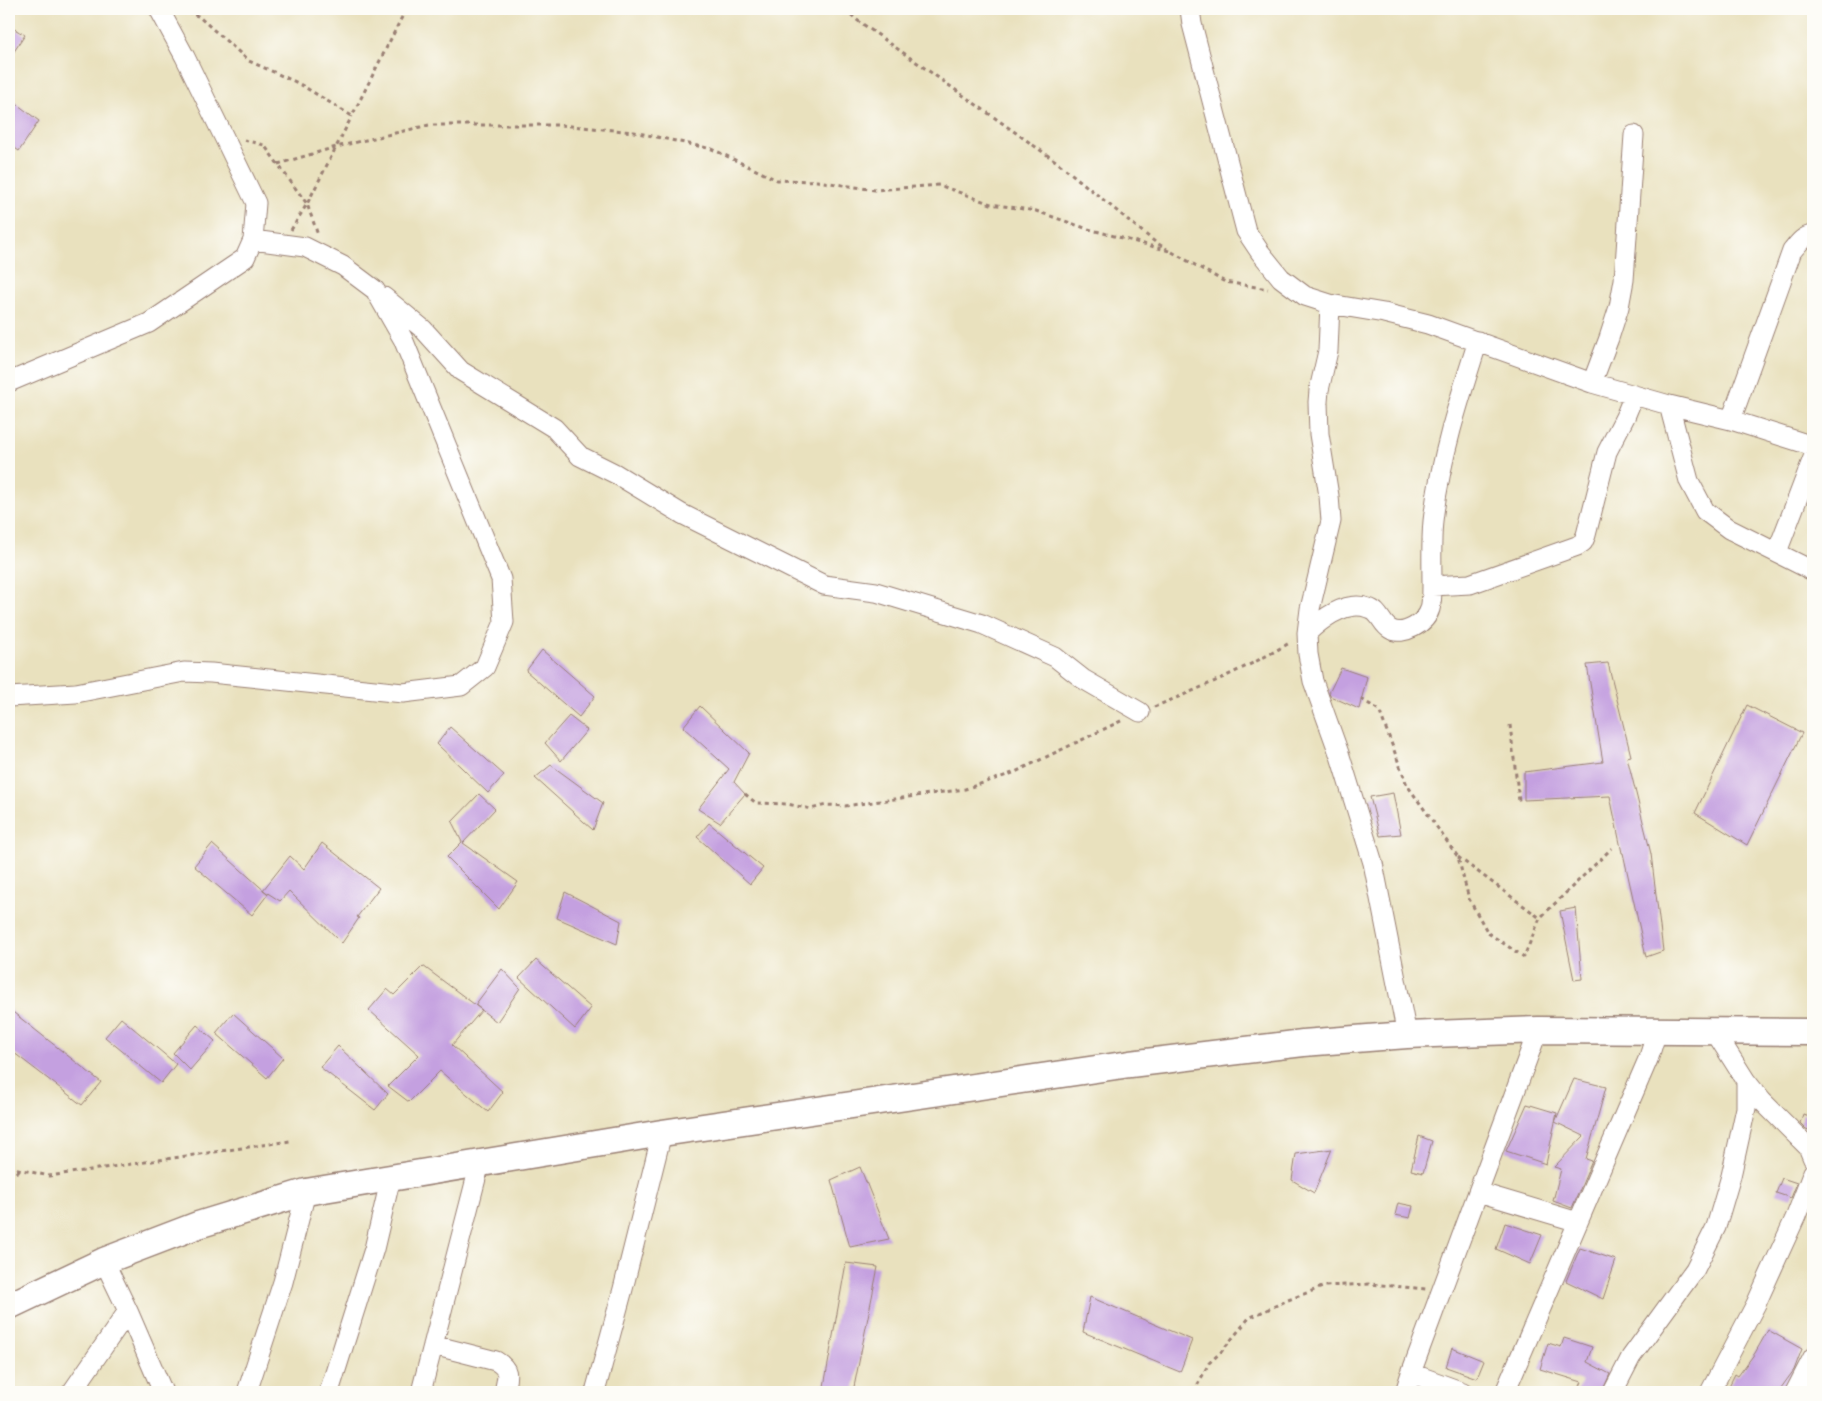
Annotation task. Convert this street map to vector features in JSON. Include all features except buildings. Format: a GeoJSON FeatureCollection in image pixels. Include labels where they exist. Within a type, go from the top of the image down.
{"type":"FeatureCollection","features":[{"type":"Feature","properties":{"kind":"main road"},"geometry":{"type":"LineString","coordinates":[[9,1306],[104,1261],[198,1225],[306,1192],[662,1133],[1130,1064],[1303,1043],[1407,1035],[1538,1030],[1813,1032]]}},
{"type":"Feature","properties":{"kind":"street"},"geometry":{"type":"LineString","coordinates":[[9,382],[149,323],[245,258],[253,240],[256,203],[185,57],[159,9]]}},
{"type":"Feature","properties":{"kind":"street"},"geometry":{"type":"LineString","coordinates":[[1190,9],[1192,24],[1246,231],[1281,278],[1305,296],[1330,304],[1384,313],[1428,324],[1592,383],[1731,420],[1813,446]]}},
{"type":"Feature","properties":{"kind":"street"},"geometry":{"type":"LineString","coordinates":[[1592,383],[1619,307],[1624,280],[1634,135]]}},
{"type":"Feature","properties":{"kind":"street"},"geometry":{"type":"LineString","coordinates":[[1731,420],[1792,251],[1800,240],[1813,235]]}},
{"type":"Feature","properties":{"kind":"street"},"geometry":{"type":"LineString","coordinates":[[253,240],[305,247],[343,266],[424,329],[461,371],[554,428],[580,456],[616,474],[682,514],[824,585],[876,592],[982,624],[1055,658],[1083,679],[1140,712]]}},
{"type":"Feature","properties":{"kind":"street"},"geometry":{"type":"LineString","coordinates":[[9,697],[76,693],[184,672],[211,673],[403,693],[462,686],[485,667],[504,622],[501,579],[403,339],[375,290]]}},
{"type":"Feature","properties":{"kind":"street"},"geometry":{"type":"LineString","coordinates":[[1330,304],[1328,351],[1318,390],[1319,434],[1329,496],[1330,521],[1310,609],[1307,633],[1308,654],[1313,681],[1340,756],[1373,863],[1407,1035]]}},
{"type":"Feature","properties":{"kind":"street"},"geometry":{"type":"LineString","coordinates":[[1307,633],[1323,619],[1356,606],[1369,608],[1376,612],[1385,626],[1391,630],[1401,632],[1407,631],[1428,614],[1432,586],[1433,522],[1439,478],[1452,424],[1478,341]]}},
{"type":"Feature","properties":{"kind":"street"},"geometry":{"type":"LineString","coordinates":[[1432,586],[1470,584],[1577,546],[1583,542],[1607,452],[1634,395]]}},
{"type":"Feature","properties":{"kind":"street"},"geometry":{"type":"LineString","coordinates":[[1669,405],[1689,481],[1705,511],[1729,530],[1813,570]]}},
{"type":"Feature","properties":{"kind":"street"},"geometry":{"type":"LineString","coordinates":[[1777,552],[1813,458]]}},
{"type":"Feature","properties":{"kind":"street"},"geometry":{"type":"LineString","coordinates":[[1405,1392],[1538,1030]]}},
{"type":"Feature","properties":{"kind":"street"},"geometry":{"type":"LineString","coordinates":[[1505,1392],[1657,1031]]}},
{"type":"Feature","properties":{"kind":"street"},"geometry":{"type":"LineString","coordinates":[[1715,1032],[1746,1081],[1762,1101],[1808,1147],[1813,1159]]}},
{"type":"Feature","properties":{"kind":"street"},"geometry":{"type":"LineString","coordinates":[[1613,1392],[1631,1357],[1695,1269],[1716,1227],[1731,1176],[1746,1108],[1746,1081]]}},
{"type":"Feature","properties":{"kind":"street"},"geometry":{"type":"LineString","coordinates":[[594,1392],[625,1280],[662,1133]]}},
{"type":"Feature","properties":{"kind":"street"},"geometry":{"type":"LineString","coordinates":[[421,1392],[480,1163]]}},
{"type":"Feature","properties":{"kind":"street"},"geometry":{"type":"LineString","coordinates":[[1710,1392],[1756,1304],[1796,1216],[1813,1172]]}},
{"type":"Feature","properties":{"kind":"street"},"geometry":{"type":"LineString","coordinates":[[329,1392],[374,1248],[391,1178]]}},
{"type":"Feature","properties":{"kind":"street"},"geometry":{"type":"LineString","coordinates":[[247,1392],[283,1282],[306,1192]]}},
{"type":"Feature","properties":{"kind":"street"},"geometry":{"type":"LineString","coordinates":[[1478,1192],[1578,1222]]}},
{"type":"Feature","properties":{"kind":"street"},"geometry":{"type":"LineString","coordinates":[[104,1261],[163,1392]]}},
{"type":"Feature","properties":{"kind":"street"},"geometry":{"type":"LineString","coordinates":[[72,1392],[128,1311]]}},
{"type":"Feature","properties":{"kind":"street"},"geometry":{"type":"LineString","coordinates":[[433,1345],[502,1365],[506,1369],[507,1377],[504,1392]]}},
{"type":"Feature","properties":{"kind":"street"},"geometry":{"type":"LineString","coordinates":[[1795,1392],[1813,1357]]}},
{"type":"Feature","properties":{"kind":"street"},"geometry":{"type":"LineString","coordinates":[[1411,1373],[1463,1392]]}},
{"type":"Feature","properties":{"kind":"path"},"geometry":{"type":"LineString","coordinates":[[174,9],[198,16],[250,61],[298,84],[352,116]]}},
{"type":"Feature","properties":{"kind":"path"},"geometry":{"type":"LineString","coordinates":[[282,244],[307,204],[406,9]]}},
{"type":"Feature","properties":{"kind":"path"},"geometry":{"type":"LineString","coordinates":[[845,9],[1057,162],[1155,242],[1225,282],[1269,290]]}},
{"type":"Feature","properties":{"kind":"path"},"geometry":{"type":"LineString","coordinates":[[278,164],[336,147],[429,125],[560,125],[634,132],[712,149],[777,180],[817,181],[875,190],[939,186],[991,204],[1036,212],[1085,228],[1173,252]]}},
{"type":"Feature","properties":{"kind":"path"},"geometry":{"type":"LineString","coordinates":[[222,133],[264,145],[307,204],[326,258]]}},
{"type":"Feature","properties":{"kind":"path"},"geometry":{"type":"LineString","coordinates":[[745,794],[756,803],[787,804],[811,810],[826,805],[845,806],[965,789],[1012,773],[1140,712],[1215,682],[1261,660],[1307,633]]}},
{"type":"Feature","properties":{"kind":"path"},"geometry":{"type":"LineString","coordinates":[[1361,698],[1379,710],[1406,785],[1458,857],[1540,918]]}},
{"type":"Feature","properties":{"kind":"path"},"geometry":{"type":"LineString","coordinates":[[1510,725],[1519,801]]}},
{"type":"Feature","properties":{"kind":"path"},"geometry":{"type":"LineString","coordinates":[[1458,857],[1469,899],[1488,932],[1524,957],[1540,918],[1612,848]]}},
{"type":"Feature","properties":{"kind":"path"},"geometry":{"type":"LineString","coordinates":[[9,1167],[49,1176],[290,1141]]}},
{"type":"Feature","properties":{"kind":"path"},"geometry":{"type":"LineString","coordinates":[[9,1177],[20,1170]]}},
{"type":"Feature","properties":{"kind":"path"},"geometry":{"type":"LineString","coordinates":[[1194,1392],[1209,1363],[1222,1352],[1249,1318],[1288,1300],[1325,1286],[1370,1284],[1441,1291]]}}]}
